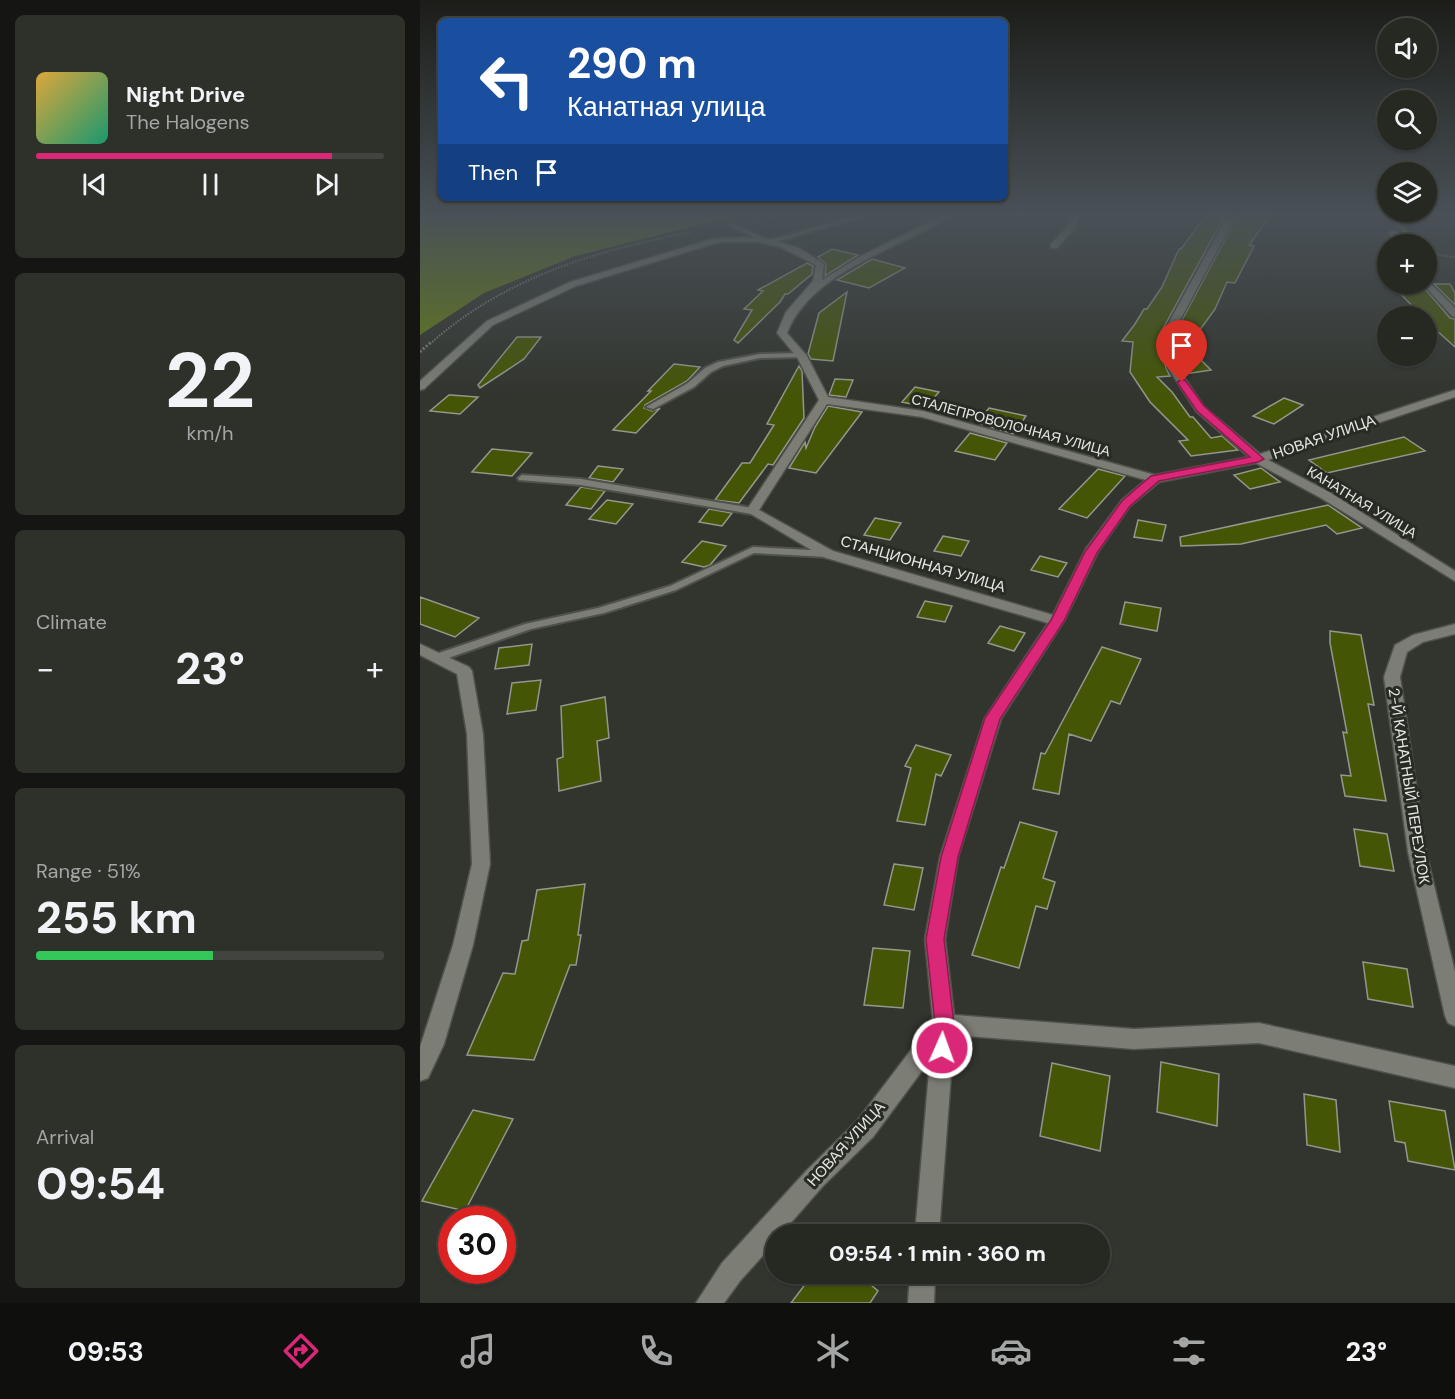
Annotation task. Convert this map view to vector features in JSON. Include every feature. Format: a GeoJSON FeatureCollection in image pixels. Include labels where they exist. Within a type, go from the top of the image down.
{"type":"FeatureCollection","features":[{"type":"Feature","properties":{"kind":"street"},"geometry":{"type":"LineString","coordinates":[[420,387],[490,323],[573,284],[600,276]]}},
{"type":"Feature","properties":{"kind":"street"},"geometry":{"type":"LineString","coordinates":[[752,511],[824,400],[801,355],[782,333],[791,312],[810,292],[818,276]]}},
{"type":"Feature","properties":{"kind":"street"},"geometry":{"type":"LineString","coordinates":[[810,292],[836,276]]}},
{"type":"Feature","properties":{"kind":"street","name":"КАНАТНАЯ УЛИЦА"},"geometry":{"type":"LineString","coordinates":[[1198,276],[1166,337],[1173,368],[1200,409],[1258,459],[1325,495],[1455,578]]}},
{"type":"Feature","properties":{"kind":"street"},"geometry":{"type":"LineString","coordinates":[[1437,294],[1455,314]]}},
{"type":"Feature","properties":{"kind":"street","name":"НОВАЯ УЛИЦА"},"geometry":{"type":"LineString","coordinates":[[709,1303],[730,1272],[815,1178],[865,1129],[944,1024],[935,939],[950,857],[993,718],[1057,621],[1091,552],[1126,503],[1155,479],[1258,459],[1455,393]]}},
{"type":"Feature","properties":{"kind":"street","name":"СТАЛЕПРОВОЛОЧНАЯ УЛИЦА"},"geometry":{"type":"LineString","coordinates":[[824,400],[923,414],[1155,479]]}},
{"type":"Feature","properties":{"kind":"street","name":"СТАНЦИОННАЯ УЛИЦА"},"geometry":{"type":"LineString","coordinates":[[752,511],[828,554],[1057,621]]}},
{"type":"Feature","properties":{"kind":"street","name":"2-Й КАНАТНЫЙ ПЕРЕУЛОК"},"geometry":{"type":"LineString","coordinates":[[1455,629],[1418,638],[1400,649],[1392,677],[1417,852],[1455,1016]]}},
{"type":"Feature","properties":{"kind":"street"},"geometry":{"type":"LineString","coordinates":[[420,649],[465,671],[475,734],[481,864],[463,945],[433,1044],[420,1070]]}},
{"type":"Feature","properties":{"kind":"street"},"geometry":{"type":"LineString","coordinates":[[928,1224],[944,1024],[1134,1039],[1259,1034],[1455,1077]]}},
{"type":"Feature","properties":{"kind":"street"},"geometry":{"type":"LineString","coordinates":[[921,1303],[922,1284]]}},
{"type":"Feature","properties":{"kind":"lane"},"geometry":{"type":"LineString","coordinates":[[650,407],[691,385],[708,370],[722,364],[760,356],[801,355]]}},
{"type":"Feature","properties":{"kind":"lane"},"geometry":{"type":"LineString","coordinates":[[522,478],[581,483],[752,511]]}},
{"type":"Feature","properties":{"kind":"lane"},"geometry":{"type":"LineString","coordinates":[[437,658],[529,626],[600,611],[673,588],[753,550],[828,554]]}},
{"type":"Feature","properties":{"kind":"shaded area"},"geometry":{"type":"Polygon","coordinates":[[[420,276],[526,276],[484,293],[420,335],[420,276]]]}},
{"type":"Feature","properties":{"kind":"building"},"geometry":{"type":"Polygon","coordinates":[[[784,276],[810,276],[785,294],[780,302],[738,343],[734,340],[752,310],[744,309],[763,291],[758,290],[784,276]]]}},
{"type":"Feature","properties":{"kind":"building"},"geometry":{"type":"Polygon","coordinates":[[[844,276],[891,276],[869,288],[837,280],[844,276]]]}},
{"type":"Feature","properties":{"kind":"building"},"geometry":{"type":"Polygon","coordinates":[[[1167,276],[1192,276],[1159,336],[1170,376],[1157,377],[1172,392],[1190,417],[1193,417],[1211,438],[1222,436],[1238,450],[1191,456],[1179,441],[1188,440],[1150,402],[1130,372],[1133,342],[1122,341],[1162,287],[1167,276]]]}},
{"type":"Feature","properties":{"kind":"building"},"geometry":{"type":"Polygon","coordinates":[[[1206,276],[1239,276],[1235,283],[1227,282],[1215,309],[1199,331],[1197,356],[1211,370],[1185,374],[1180,367],[1173,337],[1206,276]]]}},
{"type":"Feature","properties":{"kind":"building"},"geometry":{"type":"Polygon","coordinates":[[[1437,284],[1450,284],[1455,293],[1455,305],[1437,287],[1437,284]]]}},
{"type":"Feature","properties":{"kind":"building"},"geometry":{"type":"Polygon","coordinates":[[[847,292],[833,361],[811,359],[808,354],[819,313],[847,292]]]}},
{"type":"Feature","properties":{"kind":"building"},"geometry":{"type":"Polygon","coordinates":[[[1401,294],[1430,294],[1450,318],[1455,319],[1455,347],[1437,331],[1437,306],[1412,306],[1401,294]]]}},
{"type":"Feature","properties":{"kind":"building"},"geometry":{"type":"Polygon","coordinates":[[[517,337],[541,337],[524,359],[480,388],[478,385],[517,337]]]}},
{"type":"Feature","properties":{"kind":"building"},"geometry":{"type":"Polygon","coordinates":[[[674,364],[700,367],[687,381],[645,405],[644,408],[652,411],[660,408],[636,433],[613,430],[651,391],[648,391],[674,364]]]}},
{"type":"Feature","properties":{"kind":"building"},"geometry":{"type":"Polygon","coordinates":[[[799,366],[802,371],[804,418],[773,465],[768,464],[739,503],[715,500],[742,463],[750,463],[774,425],[767,424],[799,366]]]}},
{"type":"Feature","properties":{"kind":"building"},"geometry":{"type":"Polygon","coordinates":[[[835,379],[853,380],[846,397],[829,395],[835,379]]]}},
{"type":"Feature","properties":{"kind":"building"},"geometry":{"type":"Polygon","coordinates":[[[915,387],[939,392],[926,407],[902,402],[915,387]]]}},
{"type":"Feature","properties":{"kind":"building"},"geometry":{"type":"Polygon","coordinates":[[[449,395],[478,397],[460,414],[430,411],[449,395]]]}},
{"type":"Feature","properties":{"kind":"building"},"geometry":{"type":"Polygon","coordinates":[[[1284,398],[1303,405],[1274,424],[1253,416],[1284,398]]]}},
{"type":"Feature","properties":{"kind":"building"},"geometry":{"type":"Polygon","coordinates":[[[828,406],[862,412],[816,473],[789,468],[805,442],[806,448],[828,406]]]}},
{"type":"Feature","properties":{"kind":"building"},"geometry":{"type":"Polygon","coordinates":[[[989,408],[1026,416],[1014,434],[977,423],[989,408]]]}},
{"type":"Feature","properties":{"kind":"building"},"geometry":{"type":"Polygon","coordinates":[[[970,433],[1007,443],[995,460],[955,451],[970,433]]]}},
{"type":"Feature","properties":{"kind":"building"},"geometry":{"type":"Polygon","coordinates":[[[1404,437],[1425,451],[1327,473],[1309,460],[1404,437]]]}},
{"type":"Feature","properties":{"kind":"building"},"geometry":{"type":"Polygon","coordinates":[[[492,449],[532,453],[512,476],[472,472],[492,449]]]}},
{"type":"Feature","properties":{"kind":"building"},"geometry":{"type":"Polygon","coordinates":[[[598,466],[623,469],[613,482],[589,478],[598,466]]]}},
{"type":"Feature","properties":{"kind":"building"},"geometry":{"type":"Polygon","coordinates":[[[1261,468],[1280,482],[1250,489],[1234,475],[1261,468]]]}},
{"type":"Feature","properties":{"kind":"building"},"geometry":{"type":"Polygon","coordinates":[[[1098,469],[1125,476],[1087,518],[1059,509],[1098,469]]]}},
{"type":"Feature","properties":{"kind":"building"},"geometry":{"type":"Polygon","coordinates":[[[581,487],[605,491],[591,509],[566,505],[581,487]]]}},
{"type":"Feature","properties":{"kind":"building"},"geometry":{"type":"Polygon","coordinates":[[[607,500],[633,504],[616,524],[589,519],[607,500]]]}},
{"type":"Feature","properties":{"kind":"building"},"geometry":{"type":"Polygon","coordinates":[[[1328,505],[1362,528],[1337,534],[1326,525],[1241,544],[1181,546],[1180,537],[1328,505]]]}},
{"type":"Feature","properties":{"kind":"building"},"geometry":{"type":"Polygon","coordinates":[[[709,509],[732,513],[722,526],[699,522],[709,509]]]}},
{"type":"Feature","properties":{"kind":"building"},"geometry":{"type":"Polygon","coordinates":[[[875,518],[901,523],[890,540],[864,535],[875,518]]]}},
{"type":"Feature","properties":{"kind":"building"},"geometry":{"type":"Polygon","coordinates":[[[1138,520],[1166,525],[1162,541],[1134,537],[1138,520]]]}},
{"type":"Feature","properties":{"kind":"building"},"geometry":{"type":"Polygon","coordinates":[[[943,536],[969,541],[961,556],[934,551],[943,536]]]}},
{"type":"Feature","properties":{"kind":"building"},"geometry":{"type":"Polygon","coordinates":[[[702,541],[726,546],[710,565],[704,567],[682,562],[702,541]]]}},
{"type":"Feature","properties":{"kind":"building"},"geometry":{"type":"Polygon","coordinates":[[[1040,556],[1067,563],[1058,577],[1031,570],[1040,556]]]}},
{"type":"Feature","properties":{"kind":"building"},"geometry":{"type":"Polygon","coordinates":[[[420,597],[479,618],[455,637],[420,624],[420,597]]]}},
{"type":"Feature","properties":{"kind":"building"},"geometry":{"type":"Polygon","coordinates":[[[925,601],[952,606],[945,622],[917,617],[925,601]]]}},
{"type":"Feature","properties":{"kind":"building"},"geometry":{"type":"Polygon","coordinates":[[[1125,602],[1161,608],[1157,631],[1120,624],[1125,602]]]}},
{"type":"Feature","properties":{"kind":"building"},"geometry":{"type":"Polygon","coordinates":[[[1000,626],[1025,633],[1014,651],[988,643],[1000,626]]]}},
{"type":"Feature","properties":{"kind":"building"},"geometry":{"type":"Polygon","coordinates":[[[1330,631],[1361,635],[1374,705],[1368,704],[1386,801],[1345,796],[1341,775],[1351,776],[1343,732],[1347,733],[1330,643],[1330,631]]]}},
{"type":"Feature","properties":{"kind":"building"},"geometry":{"type":"Polygon","coordinates":[[[532,644],[529,665],[495,669],[499,648],[532,644]]]}},
{"type":"Feature","properties":{"kind":"building"},"geometry":{"type":"Polygon","coordinates":[[[1102,647],[1141,659],[1120,704],[1111,701],[1091,741],[1069,734],[1059,794],[1033,789],[1041,753],[1045,754],[1102,647]]]}},
{"type":"Feature","properties":{"kind":"building"},"geometry":{"type":"Polygon","coordinates":[[[541,680],[536,710],[507,714],[512,683],[541,680]]]}},
{"type":"Feature","properties":{"kind":"building"},"geometry":{"type":"Polygon","coordinates":[[[605,697],[609,738],[597,741],[601,781],[559,791],[557,759],[563,757],[561,706],[605,697]]]}},
{"type":"Feature","properties":{"kind":"building"},"geometry":{"type":"Polygon","coordinates":[[[916,745],[951,755],[941,776],[936,774],[925,825],[897,821],[911,768],[905,766],[916,745]]]}},
{"type":"Feature","properties":{"kind":"building"},"geometry":{"type":"Polygon","coordinates":[[[1020,822],[1057,832],[1043,878],[1055,882],[1047,909],[1036,906],[1019,968],[972,955],[1001,867],[1004,868],[1020,822]]]}},
{"type":"Feature","properties":{"kind":"building"},"geometry":{"type":"Polygon","coordinates":[[[1354,829],[1387,834],[1394,871],[1360,866],[1354,829]]]}},
{"type":"Feature","properties":{"kind":"building"},"geometry":{"type":"Polygon","coordinates":[[[894,864],[923,868],[914,910],[884,905],[894,864]]]}},
{"type":"Feature","properties":{"kind":"building"},"geometry":{"type":"Polygon","coordinates":[[[585,884],[576,965],[570,965],[534,1060],[467,1055],[503,973],[515,974],[522,941],[528,940],[537,890],[585,884]]]}},
{"type":"Feature","properties":{"kind":"building"},"geometry":{"type":"Polygon","coordinates":[[[873,948],[910,951],[903,1008],[864,1005],[873,948]]]}},
{"type":"Feature","properties":{"kind":"building"},"geometry":{"type":"Polygon","coordinates":[[[1363,962],[1407,969],[1413,1007],[1368,999],[1363,962]]]}},
{"type":"Feature","properties":{"kind":"building"},"geometry":{"type":"Polygon","coordinates":[[[1161,1062],[1219,1074],[1217,1126],[1157,1112],[1161,1062]]]}},
{"type":"Feature","properties":{"kind":"building"},"geometry":{"type":"Polygon","coordinates":[[[1052,1063],[1110,1076],[1100,1151],[1040,1136],[1052,1063]]]}},
{"type":"Feature","properties":{"kind":"building"},"geometry":{"type":"Polygon","coordinates":[[[1304,1094],[1336,1100],[1340,1152],[1307,1145],[1304,1094]]]}},
{"type":"Feature","properties":{"kind":"building"},"geometry":{"type":"Polygon","coordinates":[[[1389,1101],[1445,1111],[1455,1170],[1408,1161],[1405,1143],[1395,1141],[1389,1101]]]}},
{"type":"Feature","properties":{"kind":"building"},"geometry":{"type":"Polygon","coordinates":[[[473,1110],[513,1119],[468,1206],[444,1206],[422,1201],[473,1110]]]}},
{"type":"Feature","properties":{"kind":"building"},"geometry":{"type":"Polygon","coordinates":[[[805,1284],[870,1284],[878,1291],[870,1303],[791,1303],[805,1284]]]}},
{"type":"Feature","properties":{"kind":"route"},"geometry":{"type":"LineString","coordinates":[[942,1048],[944,1024],[935,939],[950,857],[993,718],[1057,621],[1091,552],[1126,503],[1155,479],[1258,459],[1200,409],[1182,382]]}}]}
